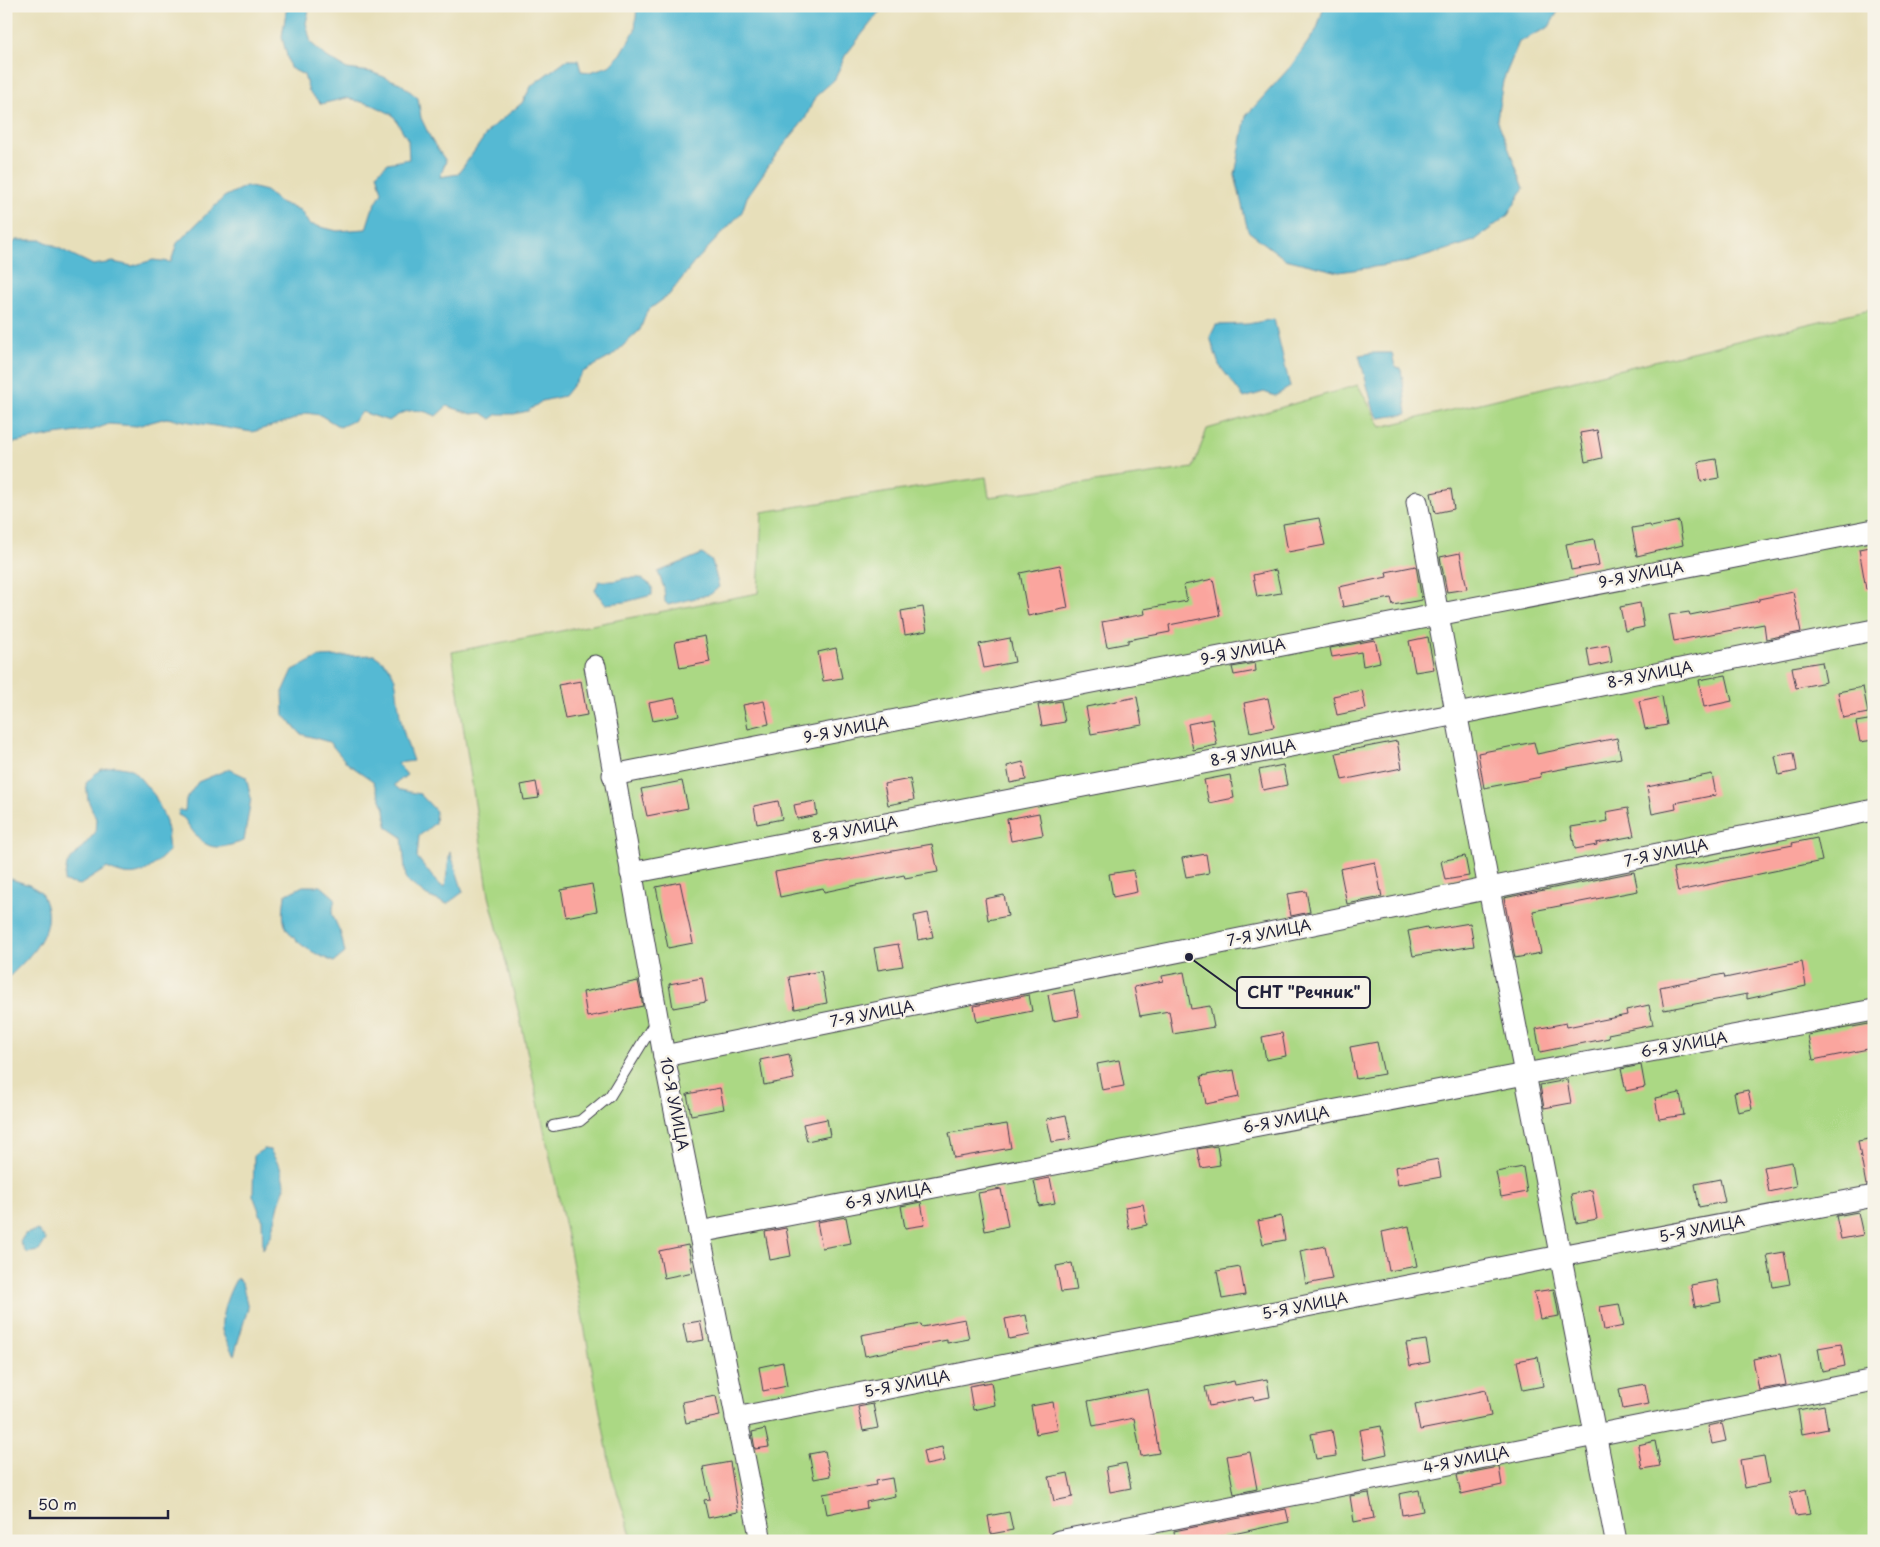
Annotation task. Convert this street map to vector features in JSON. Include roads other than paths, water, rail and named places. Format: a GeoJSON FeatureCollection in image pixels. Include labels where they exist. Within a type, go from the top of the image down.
{"type":"FeatureCollection","features":[{"type":"Feature","properties":{"kind":"street"},"geometry":{"type":"LineString","coordinates":[[1417,502],[1488,889],[1616,1541]]}},
{"type":"Feature","properties":{"kind":"street","name":"9-Я УЛИЦА"},"geometry":{"type":"LineString","coordinates":[[613,775],[1874,530]]}},
{"type":"Feature","properties":{"kind":"street","name":"8-Я УЛИЦА"},"geometry":{"type":"LineString","coordinates":[[631,873],[1457,714],[1874,630]]}},
{"type":"Feature","properties":{"kind":"street","name":"10-Я УЛИЦА"},"geometry":{"type":"LineString","coordinates":[[595,666],[664,1056],[761,1541]]}},
{"type":"Feature","properties":{"kind":"street","name":"7-Я УЛИЦА"},"geometry":{"type":"LineString","coordinates":[[664,1056],[1874,810]]}},
{"type":"Feature","properties":{"kind":"street","name":"6-Я УЛИЦА"},"geometry":{"type":"LineString","coordinates":[[699,1232],[1525,1074],[1874,1010]]}},
{"type":"Feature","properties":{"kind":"street","name":"5-Я УЛИЦА"},"geometry":{"type":"LineString","coordinates":[[736,1418],[1874,1196]]}},
{"type":"Feature","properties":{"kind":"street","name":"4-Я УЛИЦА"},"geometry":{"type":"LineString","coordinates":[[1059,1541],[1874,1380]]}},
{"type":"Feature","properties":{"kind":"lane"},"geometry":{"type":"LineString","coordinates":[[553,1126],[580,1121],[610,1096],[657,1019]]}},
{"type":"Feature","properties":{"kind":"water"},"geometry":{"type":"Polygon","coordinates":[[[287,6],[310,6],[306,23],[311,43],[327,57],[347,69],[371,72],[400,83],[418,98],[421,118],[432,141],[446,161],[440,177],[458,174],[490,129],[522,103],[532,85],[566,60],[578,60],[581,71],[590,72],[609,66],[621,54],[635,30],[637,6],[884,6],[845,56],[835,79],[815,97],[805,119],[776,155],[747,197],[742,212],[693,264],[669,295],[647,311],[640,330],[612,356],[583,372],[564,396],[542,401],[528,411],[514,414],[498,414],[491,419],[482,413],[472,414],[447,406],[436,416],[417,410],[406,412],[389,421],[362,412],[353,421],[340,427],[320,415],[306,413],[292,420],[252,432],[166,418],[137,426],[109,424],[93,430],[13,443],[6,448],[6,252],[16,240],[42,240],[93,265],[113,262],[132,266],[153,260],[171,262],[177,243],[224,197],[246,186],[266,191],[279,202],[300,210],[309,224],[337,231],[366,229],[372,210],[382,192],[377,173],[388,163],[409,159],[408,140],[393,115],[373,105],[346,98],[321,104],[309,92],[304,75],[290,68],[282,37],[287,6]]]}},
{"type":"Feature","properties":{"kind":"water"},"geometry":{"type":"Polygon","coordinates":[[[1324,6],[1561,6],[1549,27],[1519,42],[1503,81],[1497,119],[1524,188],[1508,215],[1474,241],[1408,262],[1339,272],[1285,259],[1248,231],[1235,175],[1246,116],[1291,66],[1317,29],[1324,6]]]}},
{"type":"Feature","properties":{"kind":"water"},"geometry":{"type":"Polygon","coordinates":[[[1274,319],[1290,387],[1275,396],[1264,392],[1244,398],[1219,365],[1210,337],[1216,325],[1248,324],[1274,319]]]}},
{"type":"Feature","properties":{"kind":"water"},"geometry":{"type":"Polygon","coordinates":[[[1392,353],[1395,367],[1401,368],[1407,414],[1379,418],[1374,411],[1359,355],[1392,353]]]}},
{"type":"Feature","properties":{"kind":"water"},"geometry":{"type":"Polygon","coordinates":[[[702,554],[712,561],[719,587],[711,594],[668,605],[665,602],[664,588],[658,572],[702,554]]]}},
{"type":"Feature","properties":{"kind":"water"},"geometry":{"type":"Polygon","coordinates":[[[626,578],[641,578],[652,586],[652,595],[625,602],[605,604],[595,590],[599,581],[614,581],[626,578]]]}},
{"type":"Feature","properties":{"kind":"water"},"geometry":{"type":"Polygon","coordinates":[[[374,655],[388,666],[392,672],[396,684],[401,721],[413,761],[397,763],[407,775],[394,785],[400,790],[420,794],[436,811],[435,823],[419,836],[417,857],[438,884],[445,887],[450,851],[463,892],[447,904],[427,896],[406,880],[402,837],[387,827],[385,809],[373,781],[347,763],[329,742],[301,734],[284,715],[283,692],[293,670],[319,657],[374,655]]]}},
{"type":"Feature","properties":{"kind":"water"},"geometry":{"type":"Polygon","coordinates":[[[114,766],[131,769],[155,796],[166,821],[169,851],[141,873],[126,874],[107,868],[80,885],[64,882],[67,864],[95,833],[96,819],[88,800],[86,783],[99,770],[114,766]]]}},
{"type":"Feature","properties":{"kind":"water"},"geometry":{"type":"Polygon","coordinates":[[[229,769],[246,777],[251,798],[244,841],[213,847],[201,841],[185,819],[178,815],[179,810],[185,811],[186,799],[198,782],[229,769]]]}},
{"type":"Feature","properties":{"kind":"water"},"geometry":{"type":"Polygon","coordinates":[[[11,879],[29,885],[41,892],[47,908],[47,920],[42,938],[24,962],[10,976],[6,975],[6,880],[11,879]]]}},
{"type":"Feature","properties":{"kind":"water"},"geometry":{"type":"Polygon","coordinates":[[[303,886],[321,886],[335,898],[332,914],[341,934],[345,953],[334,962],[302,945],[291,935],[285,925],[283,912],[285,895],[303,886]]]}},
{"type":"Feature","properties":{"kind":"water"},"geometry":{"type":"Polygon","coordinates":[[[264,1149],[270,1150],[280,1167],[285,1187],[272,1234],[263,1249],[262,1219],[253,1195],[254,1155],[264,1149]]]}},
{"type":"Feature","properties":{"kind":"water"},"geometry":{"type":"Polygon","coordinates":[[[38,1230],[46,1240],[39,1251],[26,1253],[20,1242],[25,1234],[38,1230]]]}},
{"type":"Feature","properties":{"kind":"water"},"geometry":{"type":"Polygon","coordinates":[[[237,1278],[242,1283],[248,1308],[234,1355],[223,1334],[222,1321],[228,1297],[237,1278]]]}},
{"type":"Feature","properties":{"kind":"place","name":"СНТ \"Речник\""},"geometry":{"type":"Point","coordinates":[1189,957]}}]}
